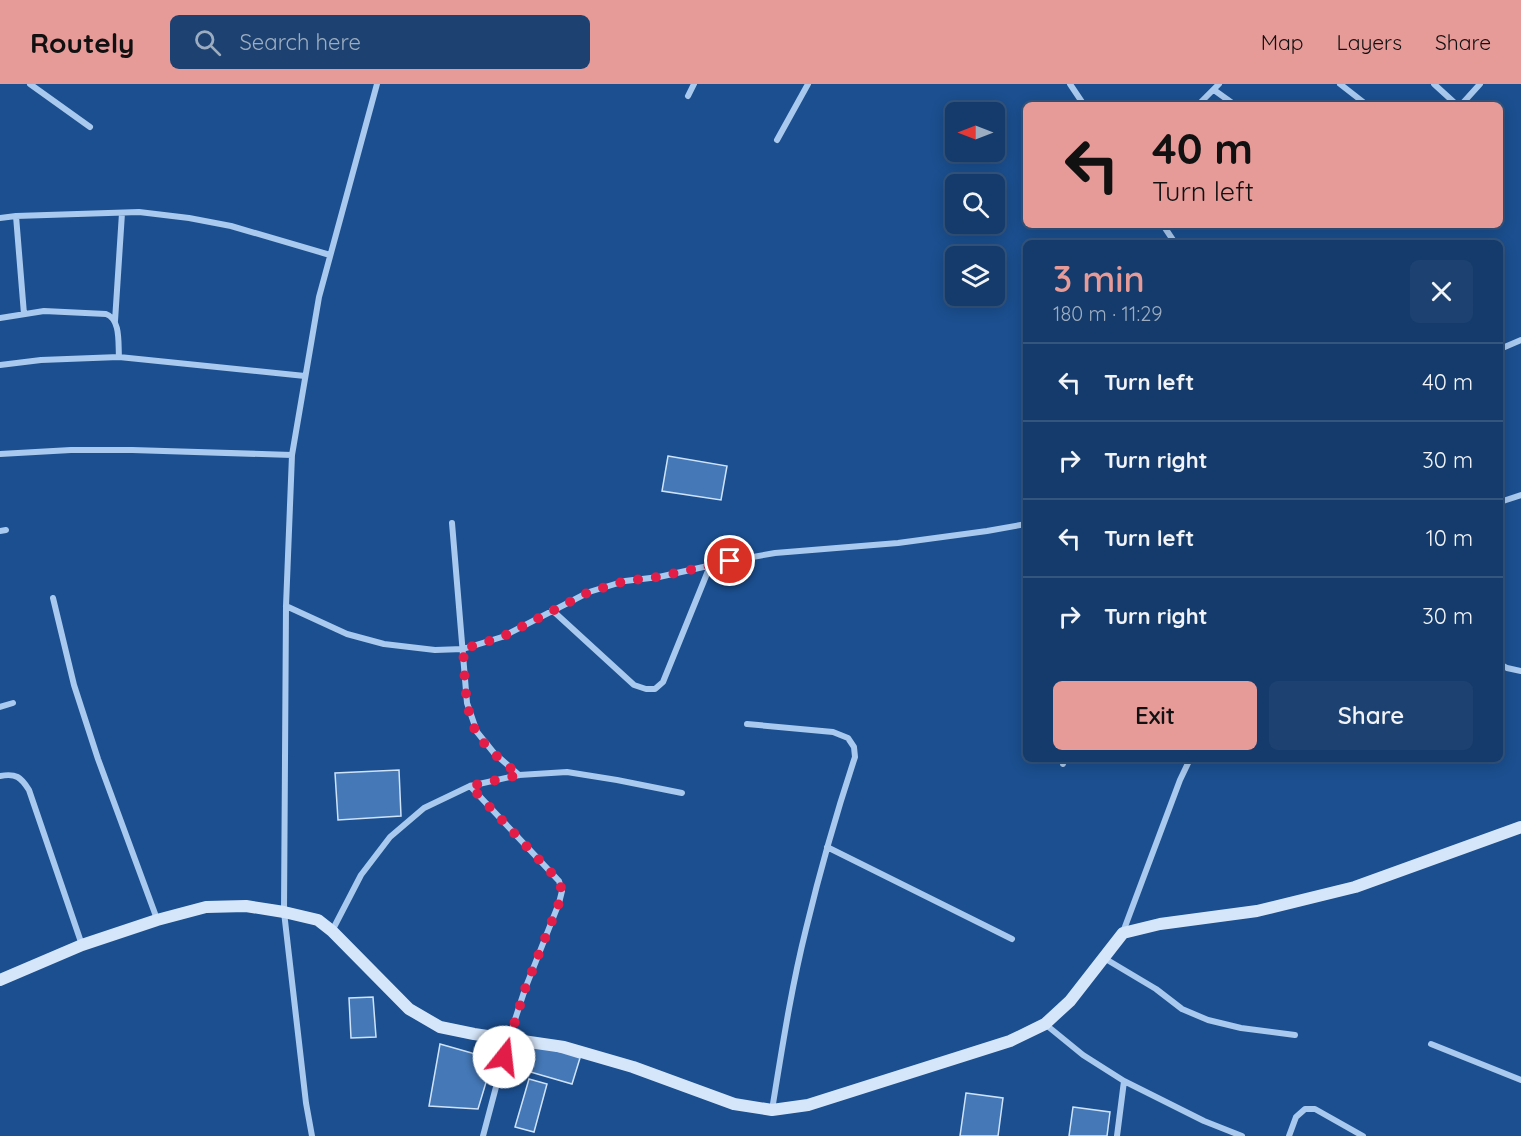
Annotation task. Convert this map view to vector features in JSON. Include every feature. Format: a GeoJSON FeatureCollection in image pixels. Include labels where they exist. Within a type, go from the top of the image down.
{"type":"FeatureCollection","features":[{"type":"Feature","properties":{"kind":"street"},"geometry":{"type":"LineString","coordinates":[[30,84],[90,127]]}},
{"type":"Feature","properties":{"kind":"street"},"geometry":{"type":"LineString","coordinates":[[312,1136],[306,1103],[284,912],[286,606],[292,455],[319,297],[377,84]]}},
{"type":"Feature","properties":{"kind":"street"},"geometry":{"type":"LineString","coordinates":[[688,96],[694,84]]}},
{"type":"Feature","properties":{"kind":"street"},"geometry":{"type":"LineString","coordinates":[[777,140],[808,84]]}},
{"type":"Feature","properties":{"kind":"street"},"geometry":{"type":"LineString","coordinates":[[1070,84],[1082,102]]}},
{"type":"Feature","properties":{"kind":"street"},"geometry":{"type":"LineString","coordinates":[[1201,102],[1219,84]]}},
{"type":"Feature","properties":{"kind":"street"},"geometry":{"type":"LineString","coordinates":[[1340,84],[1361,102]]}},
{"type":"Feature","properties":{"kind":"street"},"geometry":{"type":"LineString","coordinates":[[1434,84],[1455,102]]}},
{"type":"Feature","properties":{"kind":"street"},"geometry":{"type":"LineString","coordinates":[[1462,102],[1480,84]]}},
{"type":"Feature","properties":{"kind":"street"},"geometry":{"type":"LineString","coordinates":[[1214,90],[1230,102]]}},
{"type":"Feature","properties":{"kind":"street"},"geometry":{"type":"LineString","coordinates":[[0,219],[16,216],[122,213],[189,218],[220,224],[330,255]]}},
{"type":"Feature","properties":{"kind":"street"},"geometry":{"type":"LineString","coordinates":[[115,321],[122,213]]}},
{"type":"Feature","properties":{"kind":"street"},"geometry":{"type":"LineString","coordinates":[[16,216],[24,314]]}},
{"type":"Feature","properties":{"kind":"street"},"geometry":{"type":"LineString","coordinates":[[0,318],[44,311],[106,314],[112,316],[115,321],[119,357]]}},
{"type":"Feature","properties":{"kind":"street"},"geometry":{"type":"LineString","coordinates":[[1503,348],[1521,340]]}},
{"type":"Feature","properties":{"kind":"street"},"geometry":{"type":"LineString","coordinates":[[0,365],[41,360],[119,357],[305,376]]}},
{"type":"Feature","properties":{"kind":"street"},"geometry":{"type":"LineString","coordinates":[[0,454],[71,450],[132,450],[292,455]]}},
{"type":"Feature","properties":{"kind":"street"},"geometry":{"type":"LineString","coordinates":[[1503,501],[1521,495]]}},
{"type":"Feature","properties":{"kind":"street"},"geometry":{"type":"LineString","coordinates":[[452,523],[467,704],[477,732],[494,753],[519,775]]}},
{"type":"Feature","properties":{"kind":"street"},"geometry":{"type":"LineString","coordinates":[[286,606],[347,633],[384,644],[435,650],[463,649],[502,637],[589,592],[625,581],[658,577],[730,561],[775,554],[898,543],[1023,525]]}},
{"type":"Feature","properties":{"kind":"street"},"geometry":{"type":"LineString","coordinates":[[552,610],[634,685],[655,689],[663,682],[710,566]]}},
{"type":"Feature","properties":{"kind":"street"},"geometry":{"type":"LineString","coordinates":[[53,598],[74,685],[98,759],[157,920]]}},
{"type":"Feature","properties":{"kind":"street"},"geometry":{"type":"LineString","coordinates":[[1503,666],[1521,671]]}},
{"type":"Feature","properties":{"kind":"street"},"geometry":{"type":"LineString","coordinates":[[0,707],[13,703]]}},
{"type":"Feature","properties":{"kind":"street"},"geometry":{"type":"LineString","coordinates":[[747,724],[833,732],[848,738],[854,747],[855,757],[827,847],[805,930],[772,1110]]}},
{"type":"Feature","properties":{"kind":"street"},"geometry":{"type":"LineString","coordinates":[[0,980],[81,945],[157,920],[206,907],[246,906],[318,920],[332,931],[410,1009],[440,1027],[564,1047],[633,1067],[734,1104],[772,1110],[808,1105],[1010,1041],[1045,1024],[1070,1001],[1123,933],[1189,762]]}},
{"type":"Feature","properties":{"kind":"street"},"geometry":{"type":"LineString","coordinates":[[332,931],[360,875],[390,837],[424,808],[470,786],[519,775],[567,772],[682,793]]}},
{"type":"Feature","properties":{"kind":"street"},"geometry":{"type":"LineString","coordinates":[[0,776],[10,774],[22,779],[29,790],[81,945]]}},
{"type":"Feature","properties":{"kind":"street"},"geometry":{"type":"LineString","coordinates":[[470,786],[559,881],[562,891],[509,1038],[483,1136]]}},
{"type":"Feature","properties":{"kind":"street"},"geometry":{"type":"LineString","coordinates":[[1123,933],[1160,924],[1257,911],[1355,887],[1521,827]]}},
{"type":"Feature","properties":{"kind":"street"},"geometry":{"type":"LineString","coordinates":[[827,847],[1012,939]]}},
{"type":"Feature","properties":{"kind":"street"},"geometry":{"type":"LineString","coordinates":[[1103,957],[1156,989],[1182,1009],[1208,1020],[1241,1028],[1296,1035]]}},
{"type":"Feature","properties":{"kind":"street"},"geometry":{"type":"LineString","coordinates":[[1045,1024],[1083,1055],[1124,1080],[1204,1121],[1242,1136]]}},
{"type":"Feature","properties":{"kind":"street"},"geometry":{"type":"LineString","coordinates":[[1431,1044],[1521,1080]]}},
{"type":"Feature","properties":{"kind":"street"},"geometry":{"type":"LineString","coordinates":[[1117,1136],[1124,1080]]}},
{"type":"Feature","properties":{"kind":"street"},"geometry":{"type":"LineString","coordinates":[[1289,1136],[1296,1117],[1305,1109],[1315,1109],[1362,1136]]}},
{"type":"Feature","properties":{"kind":"building"},"geometry":{"type":"Polygon","coordinates":[[[668,456],[727,466],[721,500],[662,491],[668,456]]]}},
{"type":"Feature","properties":{"kind":"building"},"geometry":{"type":"Polygon","coordinates":[[[399,770],[401,816],[338,820],[335,773],[399,770]]]}},
{"type":"Feature","properties":{"kind":"building"},"geometry":{"type":"Polygon","coordinates":[[[373,997],[376,1037],[351,1038],[349,998],[373,997]]]}},
{"type":"Feature","properties":{"kind":"building"},"geometry":{"type":"Polygon","coordinates":[[[440,1044],[493,1059],[478,1109],[429,1106],[440,1044]]]}},
{"type":"Feature","properties":{"kind":"building"},"geometry":{"type":"Polygon","coordinates":[[[534,1044],[580,1058],[572,1084],[527,1071],[534,1044]]]}},
{"type":"Feature","properties":{"kind":"building"},"geometry":{"type":"Polygon","coordinates":[[[529,1079],[547,1084],[534,1132],[515,1127],[529,1079]]]}},
{"type":"Feature","properties":{"kind":"building"},"geometry":{"type":"Polygon","coordinates":[[[966,1093],[1003,1098],[998,1136],[960,1136],[966,1093]]]}},
{"type":"Feature","properties":{"kind":"building"},"geometry":{"type":"Polygon","coordinates":[[[1073,1107],[1110,1112],[1107,1136],[1069,1136],[1073,1107]]]}},
{"type":"Feature","properties":{"kind":"route"},"geometry":{"type":"LineString","coordinates":[[504,1057],[525,989],[562,891],[559,881],[470,786],[519,775],[494,753],[477,732],[467,704],[463,649],[502,637],[589,592],[625,581],[658,577],[730,561]]}}]}
